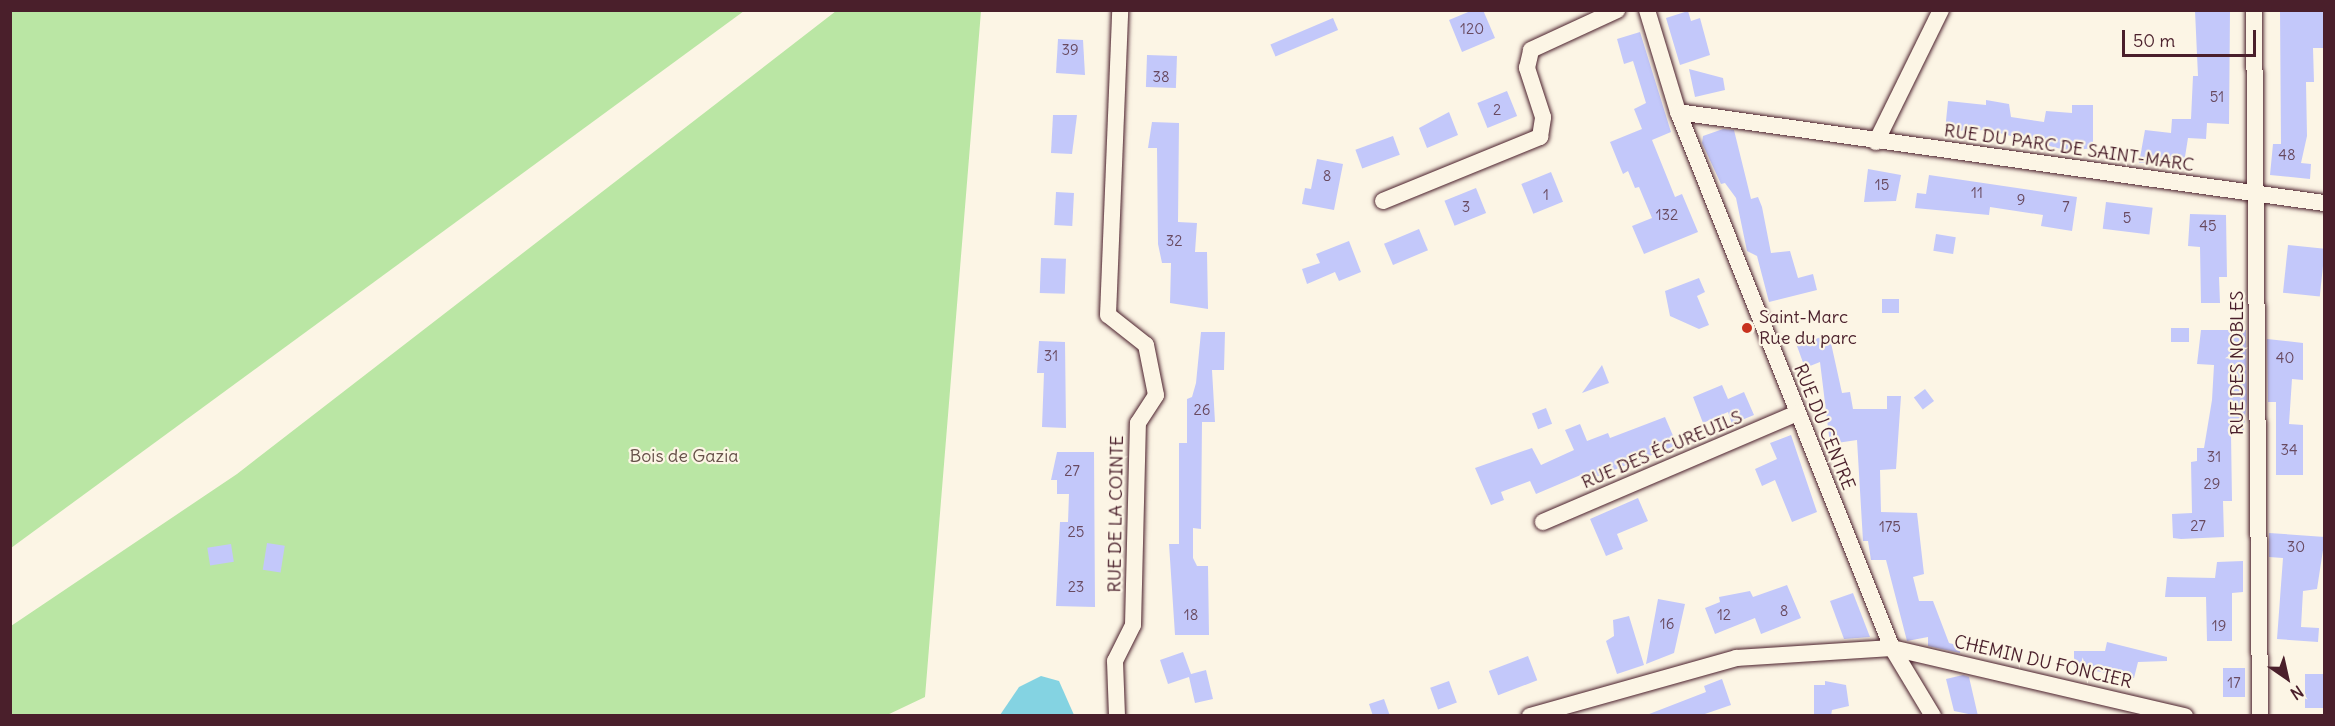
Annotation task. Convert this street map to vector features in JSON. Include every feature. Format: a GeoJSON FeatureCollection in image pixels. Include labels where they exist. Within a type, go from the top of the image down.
{"type":"FeatureCollection","features":[{"type":"Feature","properties":{"kind":"street","name":"RUE DE LA COINTE"},"geometry":{"type":"LineString","coordinates":[[1117,716],[1115,661],[1133,626],[1138,423],[1156,395],[1146,345],[1108,315],[1120,10]]}},
{"type":"Feature","properties":{"kind":"street"},"geometry":{"type":"LineString","coordinates":[[1383,201],[1540,137],[1543,117],[1527,68],[1531,50],[1617,10]]}},
{"type":"Feature","properties":{"kind":"street","name":"RUE DU CENTRE"},"geometry":{"type":"LineString","coordinates":[[1647,10],[1678,112],[1892,648],[1933,716]]}},
{"type":"Feature","properties":{"kind":"street"},"geometry":{"type":"LineString","coordinates":[[1876,142],[1941,10]]}},
{"type":"Feature","properties":{"kind":"street","name":"RUE DES NOBLES"},"geometry":{"type":"LineString","coordinates":[[2254,10],[2260,716]]}},
{"type":"Feature","properties":{"kind":"street","name":"RUE DU PARC DE SAINT-MARC"},"geometry":{"type":"LineString","coordinates":[[1678,112],[1876,142],[2325,203]]}},
{"type":"Feature","properties":{"kind":"street","name":"RUE DES ÉCUREUILS"},"geometry":{"type":"LineString","coordinates":[[1543,522],[1797,413]]}},
{"type":"Feature","properties":{"kind":"street","name":"CHEMIN DU FONCIER"},"geometry":{"type":"LineString","coordinates":[[1530,716],[1736,658],[1892,648],[2185,716]]}},
{"type":"Feature","properties":{"kind":"green space"},"geometry":{"type":"Polygon","coordinates":[[[11,10],[744,10],[744,11],[11,548],[11,10]]]}},
{"type":"Feature","properties":{"kind":"green space","name":"Bois de Gazia"},"geometry":{"type":"Polygon","coordinates":[[[836,11],[981,11],[925,697],[885,716],[11,716],[11,626],[237,474],[836,11]]]}},
{"type":"Feature","properties":{"kind":"water"},"geometry":{"type":"Polygon","coordinates":[[[1041,676],[1059,681],[1074,715],[1000,715],[1019,687],[1041,676]]]}},
{"type":"Feature","properties":{"kind":"building"},"geometry":{"type":"Polygon","coordinates":[[[1473,10],[1483,10],[1495,38],[1462,52],[1449,20],[1473,10]]]}},
{"type":"Feature","properties":{"kind":"building"},"geometry":{"type":"Polygon","coordinates":[[[2230,10],[2229,124],[2207,123],[2206,139],[2188,138],[2184,163],[2139,163],[2145,130],[2171,133],[2172,119],[2191,119],[2193,76],[2198,76],[2195,11],[2230,10]]]}},
{"type":"Feature","properties":{"kind":"building"},"geometry":{"type":"Polygon","coordinates":[[[2280,10],[2323,11],[2324,48],[2313,48],[2314,82],[2306,82],[2307,136],[2301,163],[2311,164],[2310,179],[2270,175],[2273,144],[2281,144],[2280,10]]]}},
{"type":"Feature","properties":{"kind":"building"},"geometry":{"type":"Polygon","coordinates":[[[1688,11],[1691,21],[1700,18],[1710,55],[1680,65],[1666,18],[1688,11]]]}},
{"type":"Feature","properties":{"kind":"building"},"geometry":{"type":"Polygon","coordinates":[[[1333,18],[1338,30],[1275,57],[1270,45],[1333,18]]]}},
{"type":"Feature","properties":{"kind":"building"},"geometry":{"type":"Polygon","coordinates":[[[1640,32],[1671,132],[1652,140],[1675,197],[1682,194],[1698,232],[1644,254],[1632,226],[1652,218],[1639,187],[1635,188],[1628,171],[1623,174],[1610,142],[1642,129],[1634,109],[1646,103],[1633,61],[1624,64],[1617,39],[1640,32]]]}},
{"type":"Feature","properties":{"kind":"building"},"geometry":{"type":"Polygon","coordinates":[[[1058,39],[1083,40],[1085,75],[1056,73],[1058,39]]]}},
{"type":"Feature","properties":{"kind":"building"},"geometry":{"type":"Polygon","coordinates":[[[1147,55],[1177,56],[1176,88],[1146,87],[1147,55]]]}},
{"type":"Feature","properties":{"kind":"building"},"geometry":{"type":"Polygon","coordinates":[[[1689,69],[1723,78],[1725,90],[1695,97],[1689,69]]]}},
{"type":"Feature","properties":{"kind":"building"},"geometry":{"type":"Polygon","coordinates":[[[1507,91],[1517,116],[1487,128],[1477,103],[1507,91]]]}},
{"type":"Feature","properties":{"kind":"building"},"geometry":{"type":"Polygon","coordinates":[[[1986,100],[2009,104],[2011,117],[2044,122],[2046,111],[2072,113],[2072,105],[2093,105],[2093,148],[2069,151],[1988,130],[1945,131],[1948,101],[1986,105],[1986,100]]]}},
{"type":"Feature","properties":{"kind":"building"},"geometry":{"type":"Polygon","coordinates":[[[1449,112],[1458,135],[1427,148],[1419,128],[1449,112]]]}},
{"type":"Feature","properties":{"kind":"building"},"geometry":{"type":"Polygon","coordinates":[[[1053,115],[1077,115],[1072,154],[1051,153],[1053,115]]]}},
{"type":"Feature","properties":{"kind":"building"},"geometry":{"type":"Polygon","coordinates":[[[1152,122],[1179,123],[1178,222],[1197,223],[1195,252],[1207,252],[1208,309],[1170,303],[1171,263],[1162,263],[1158,244],[1157,148],[1148,148],[1152,122]]]}},
{"type":"Feature","properties":{"kind":"building"},"geometry":{"type":"Polygon","coordinates":[[[1723,129],[1734,130],[1751,199],[1758,197],[1762,207],[1771,253],[1790,251],[1798,278],[1813,274],[1817,290],[1769,302],[1757,256],[1747,251],[1736,198],[1725,183],[1721,184],[1702,143],[1703,136],[1723,129]]]}},
{"type":"Feature","properties":{"kind":"building"},"geometry":{"type":"Polygon","coordinates":[[[1393,136],[1400,155],[1362,168],[1355,150],[1393,136]]]}},
{"type":"Feature","properties":{"kind":"building"},"geometry":{"type":"Polygon","coordinates":[[[1317,159],[1343,164],[1334,210],[1302,204],[1305,188],[1311,189],[1317,159]]]}},
{"type":"Feature","properties":{"kind":"building"},"geometry":{"type":"Polygon","coordinates":[[[1868,169],[1901,175],[1896,201],[1864,202],[1868,169]]]}},
{"type":"Feature","properties":{"kind":"building"},"geometry":{"type":"Polygon","coordinates":[[[1551,172],[1563,202],[1533,214],[1521,184],[1551,172]]]}},
{"type":"Feature","properties":{"kind":"building"},"geometry":{"type":"Polygon","coordinates":[[[1929,175],[2077,197],[2072,231],[2041,226],[2043,215],[1990,207],[1989,215],[1915,208],[1917,193],[1926,194],[1929,175]]]}},
{"type":"Feature","properties":{"kind":"building"},"geometry":{"type":"Polygon","coordinates":[[[1476,188],[1486,213],[1455,226],[1444,201],[1476,188]]]}},
{"type":"Feature","properties":{"kind":"building"},"geometry":{"type":"Polygon","coordinates":[[[1056,192],[1074,193],[1072,226],[1054,225],[1056,192]]]}},
{"type":"Feature","properties":{"kind":"building"},"geometry":{"type":"Polygon","coordinates":[[[2106,202],[2153,208],[2149,235],[2103,229],[2106,202]]]}},
{"type":"Feature","properties":{"kind":"building"},"geometry":{"type":"Polygon","coordinates":[[[2190,214],[2226,215],[2227,277],[2219,277],[2220,303],[2201,303],[2200,247],[2188,246],[2190,214]]]}},
{"type":"Feature","properties":{"kind":"building"},"geometry":{"type":"Polygon","coordinates":[[[1419,229],[1428,250],[1393,265],[1384,244],[1419,229]]]}},
{"type":"Feature","properties":{"kind":"building"},"geometry":{"type":"Polygon","coordinates":[[[1936,234],[1956,237],[1953,254],[1933,251],[1936,234]]]}},
{"type":"Feature","properties":{"kind":"building"},"geometry":{"type":"Polygon","coordinates":[[[1349,241],[1361,272],[1339,281],[1335,272],[1307,284],[1302,269],[1320,263],[1316,254],[1349,241]]]}},
{"type":"Feature","properties":{"kind":"building"},"geometry":{"type":"Polygon","coordinates":[[[2288,245],[2324,249],[2320,297],[2283,293],[2288,245]]]}},
{"type":"Feature","properties":{"kind":"building"},"geometry":{"type":"Polygon","coordinates":[[[1041,258],[1066,259],[1065,294],[1040,293],[1041,258]]]}},
{"type":"Feature","properties":{"kind":"building"},"geometry":{"type":"Polygon","coordinates":[[[1699,278],[1705,292],[1697,296],[1709,325],[1699,329],[1670,316],[1665,291],[1699,278]]]}},
{"type":"Feature","properties":{"kind":"building"},"geometry":{"type":"Polygon","coordinates":[[[1882,299],[1899,299],[1899,313],[1882,313],[1882,299]]]}},
{"type":"Feature","properties":{"kind":"building"},"geometry":{"type":"Polygon","coordinates":[[[2171,328],[2189,328],[2189,342],[2171,342],[2171,328]]]}},
{"type":"Feature","properties":{"kind":"building"},"geometry":{"type":"Polygon","coordinates":[[[2201,330],[2246,330],[2247,402],[2243,434],[2231,433],[2232,501],[2223,501],[2224,537],[2181,539],[2173,538],[2172,514],[2192,513],[2191,462],[2197,461],[2197,448],[2204,448],[2212,400],[2214,365],[2197,364],[2201,330]]]}},
{"type":"Feature","properties":{"kind":"building"},"geometry":{"type":"Polygon","coordinates":[[[1201,332],[1225,332],[1224,370],[1212,370],[1215,422],[1202,422],[1201,529],[1193,528],[1193,558],[1197,566],[1208,566],[1209,635],[1175,635],[1169,544],[1179,544],[1179,443],[1187,443],[1187,399],[1192,397],[1196,383],[1201,332]]]}},
{"type":"Feature","properties":{"kind":"building"},"geometry":{"type":"Polygon","coordinates":[[[1829,334],[1842,393],[1850,392],[1853,409],[1887,409],[1887,396],[1901,396],[1896,469],[1880,470],[1881,512],[1917,513],[1924,574],[1913,577],[1919,601],[1933,601],[1949,643],[1961,646],[1960,653],[1928,646],[1928,637],[1907,641],[1886,560],[1871,560],[1868,541],[1863,541],[1857,440],[1830,444],[1820,362],[1805,368],[1797,346],[1829,334]]]}},
{"type":"Feature","properties":{"kind":"building"},"geometry":{"type":"Polygon","coordinates":[[[2267,339],[2303,343],[2303,380],[2292,379],[2289,424],[2303,425],[2303,475],[2276,475],[2276,402],[2268,402],[2267,339]]]}},
{"type":"Feature","properties":{"kind":"building"},"geometry":{"type":"Polygon","coordinates":[[[1039,341],[1065,342],[1066,428],[1042,427],[1044,373],[1037,373],[1039,341]]]}},
{"type":"Feature","properties":{"kind":"building"},"geometry":{"type":"Polygon","coordinates":[[[1602,365],[1609,383],[1582,393],[1602,365]]]}},
{"type":"Feature","properties":{"kind":"building"},"geometry":{"type":"Polygon","coordinates":[[[1722,385],[1728,399],[1744,392],[1754,415],[1732,424],[1728,412],[1703,423],[1693,397],[1722,385]]]}},
{"type":"Feature","properties":{"kind":"building"},"geometry":{"type":"Polygon","coordinates":[[[1925,389],[1934,401],[1923,409],[1914,397],[1925,389]]]}},
{"type":"Feature","properties":{"kind":"building"},"geometry":{"type":"Polygon","coordinates":[[[1546,408],[1552,424],[1538,429],[1532,413],[1546,408]]]}},
{"type":"Feature","properties":{"kind":"building"},"geometry":{"type":"Polygon","coordinates":[[[1665,417],[1677,445],[1586,481],[1583,474],[1536,494],[1530,481],[1501,492],[1504,500],[1491,505],[1475,468],[1532,448],[1541,465],[1574,450],[1565,430],[1580,424],[1587,441],[1608,433],[1610,438],[1665,417]]]}},
{"type":"Feature","properties":{"kind":"building"},"geometry":{"type":"Polygon","coordinates":[[[1791,435],[1817,512],[1792,522],[1775,480],[1762,486],[1755,469],[1777,459],[1770,443],[1791,435]]]}},
{"type":"Feature","properties":{"kind":"building"},"geometry":{"type":"Polygon","coordinates":[[[1057,452],[1094,452],[1095,607],[1056,606],[1060,522],[1068,522],[1069,494],[1057,494],[1057,480],[1051,480],[1057,452]]]}},
{"type":"Feature","properties":{"kind":"building"},"geometry":{"type":"Polygon","coordinates":[[[1638,498],[1648,521],[1617,534],[1623,549],[1606,556],[1590,519],[1638,498]]]}},
{"type":"Feature","properties":{"kind":"building"},"geometry":{"type":"Polygon","coordinates":[[[2269,533],[2325,537],[2317,589],[2303,591],[2301,627],[2319,628],[2318,642],[2277,639],[2283,558],[2269,557],[2269,533]]]}},
{"type":"Feature","properties":{"kind":"building"},"geometry":{"type":"Polygon","coordinates":[[[267,543],[285,546],[281,572],[263,570],[267,543]]]}},
{"type":"Feature","properties":{"kind":"building"},"geometry":{"type":"Polygon","coordinates":[[[231,544],[234,562],[210,566],[207,548],[231,544]]]}},
{"type":"Feature","properties":{"kind":"building"},"geometry":{"type":"Polygon","coordinates":[[[2243,561],[2243,592],[2232,593],[2232,641],[2207,641],[2206,597],[2165,597],[2167,577],[2215,578],[2217,562],[2243,561]]]}},
{"type":"Feature","properties":{"kind":"building"},"geometry":{"type":"Polygon","coordinates":[[[1787,585],[1801,618],[1761,634],[1755,618],[1715,634],[1705,608],[1720,602],[1719,597],[1750,591],[1753,597],[1787,585]]]}},
{"type":"Feature","properties":{"kind":"building"},"geometry":{"type":"Polygon","coordinates":[[[1853,593],[1870,637],[1844,639],[1830,601],[1853,593]]]}},
{"type":"Feature","properties":{"kind":"building"},"geometry":{"type":"Polygon","coordinates":[[[1658,599],[1685,604],[1674,653],[1646,664],[1658,599]]]}},
{"type":"Feature","properties":{"kind":"building"},"geometry":{"type":"Polygon","coordinates":[[[1629,616],[1644,665],[1617,674],[1606,641],[1614,636],[1613,620],[1629,616]]]}},
{"type":"Feature","properties":{"kind":"building"},"geometry":{"type":"Polygon","coordinates":[[[2107,642],[2167,657],[2167,661],[2138,662],[2134,678],[2074,667],[2074,651],[2105,651],[2107,642]]]}},
{"type":"Feature","properties":{"kind":"building"},"geometry":{"type":"Polygon","coordinates":[[[1183,652],[1191,674],[1206,670],[1213,699],[1195,703],[1189,677],[1168,684],[1160,660],[1183,652]]]}},
{"type":"Feature","properties":{"kind":"building"},"geometry":{"type":"Polygon","coordinates":[[[1528,656],[1537,680],[1498,695],[1489,671],[1528,656]]]}},
{"type":"Feature","properties":{"kind":"building"},"geometry":{"type":"Polygon","coordinates":[[[2223,668],[2245,668],[2245,697],[2223,697],[2223,668]]]}},
{"type":"Feature","properties":{"kind":"building"},"geometry":{"type":"Polygon","coordinates":[[[2305,674],[2324,674],[2324,708],[2305,708],[2305,674]]]}},
{"type":"Feature","properties":{"kind":"building"},"geometry":{"type":"Polygon","coordinates":[[[1963,675],[1969,677],[1978,716],[1954,711],[1946,679],[1963,675]]]}},
{"type":"Feature","properties":{"kind":"building"},"geometry":{"type":"Polygon","coordinates":[[[1722,679],[1731,705],[1699,716],[1644,716],[1706,692],[1704,686],[1722,679]]]}},
{"type":"Feature","properties":{"kind":"building"},"geometry":{"type":"Polygon","coordinates":[[[1449,681],[1457,703],[1438,709],[1430,688],[1449,681]]]}},
{"type":"Feature","properties":{"kind":"building"},"geometry":{"type":"Polygon","coordinates":[[[1825,681],[1846,685],[1849,706],[1832,710],[1831,716],[1814,716],[1814,685],[1825,685],[1825,681]]]}},
{"type":"Feature","properties":{"kind":"building"},"geometry":{"type":"Polygon","coordinates":[[[1384,699],[1390,716],[1373,716],[1369,704],[1384,699]]]}},
{"type":"Feature","properties":{"kind":"place","name":"Saint-Marc Rue du parc"},"geometry":{"type":"Point","coordinates":[1747,328]}}]}
